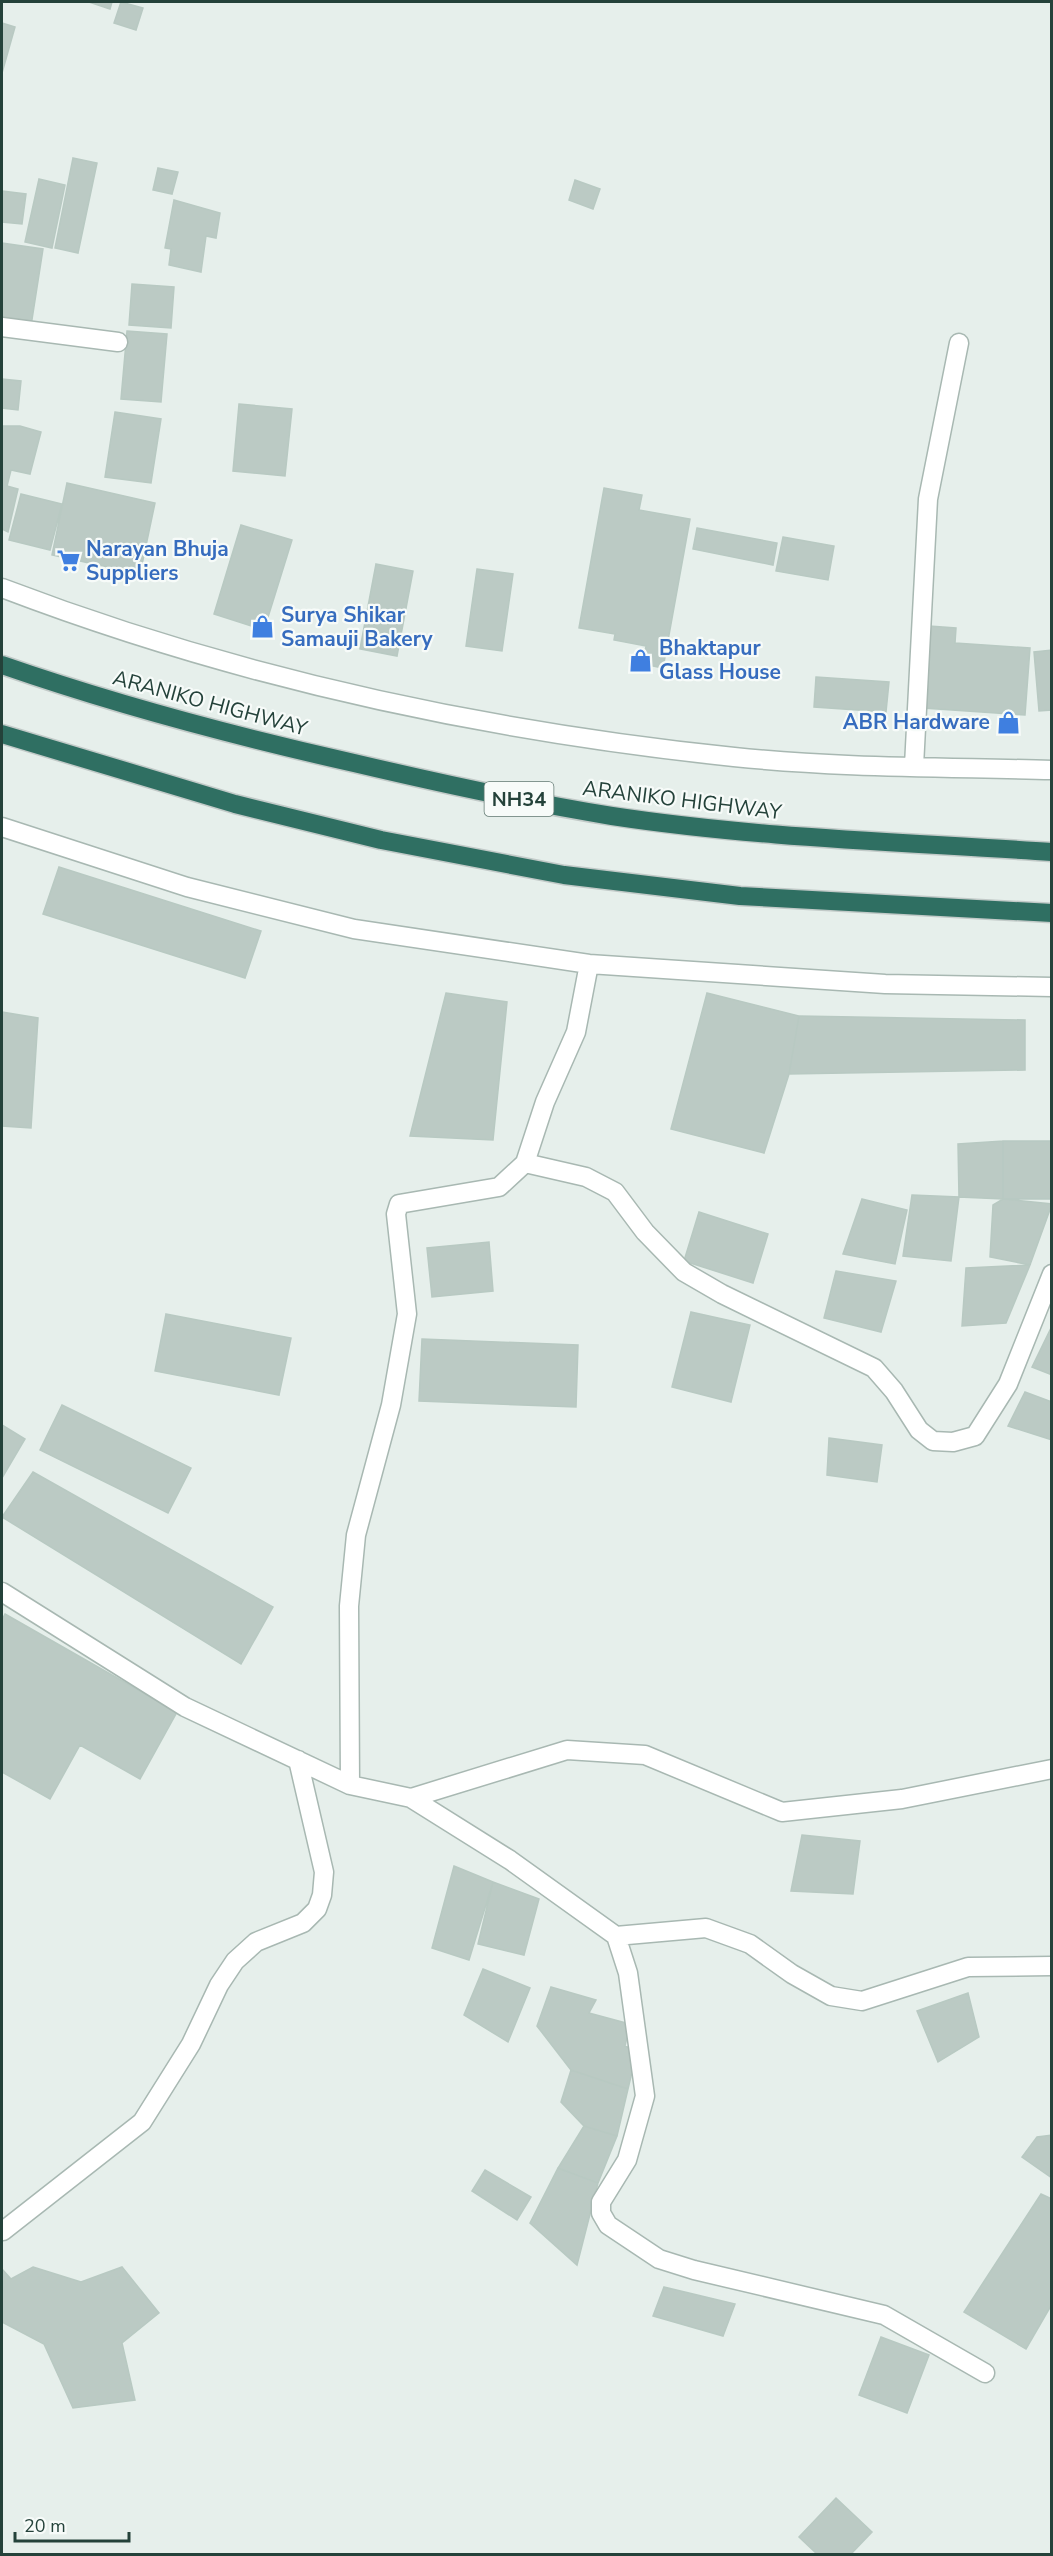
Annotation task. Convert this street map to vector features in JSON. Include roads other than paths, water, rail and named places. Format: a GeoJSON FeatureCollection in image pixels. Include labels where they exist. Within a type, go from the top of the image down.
{"type":"FeatureCollection","features":[{"type":"Feature","properties":{"kind":"highway","name":"ARANIKO HIGHWAY"},"geometry":{"type":"LineString","coordinates":[[2,665],[82,693],[207,728],[468,790],[613,816],[767,834],[1052,852]]}},
{"type":"Feature","properties":{"kind":"highway"},"geometry":{"type":"LineString","coordinates":[[2,734],[235,804],[381,840],[564,875],[740,896],[1052,913]]}},
{"type":"Feature","properties":{"kind":"street"},"geometry":{"type":"LineString","coordinates":[[2,327],[118,342]]}},
{"type":"Feature","properties":{"kind":"street"},"geometry":{"type":"LineString","coordinates":[[914,766],[928,499],[959,343]]}},
{"type":"Feature","properties":{"kind":"street"},"geometry":{"type":"LineString","coordinates":[[2,588],[94,623],[257,669],[441,713],[611,743],[726,756],[914,766],[1052,770]]}},
{"type":"Feature","properties":{"kind":"street"},"geometry":{"type":"LineString","coordinates":[[2,827],[187,887],[354,929],[589,964],[885,984],[1052,987]]}},
{"type":"Feature","properties":{"kind":"street"},"geometry":{"type":"LineString","coordinates":[[350,1785],[349,1606],[356,1535],[391,1405],[407,1314],[396,1214],[399,1204],[410,1200],[499,1187],[525,1163],[545,1102],[576,1032],[589,964]]}},
{"type":"Feature","properties":{"kind":"street"},"geometry":{"type":"LineString","coordinates":[[525,1163],[586,1177],[615,1192],[645,1232],[684,1272],[722,1294],[874,1368],[894,1391],[920,1430],[933,1441],[953,1442],[975,1436],[1008,1384],[1052,1274]]}},
{"type":"Feature","properties":{"kind":"street"},"geometry":{"type":"LineString","coordinates":[[2,1592],[186,1707],[350,1785],[411,1798],[510,1860],[616,1936],[628,1973],[645,2096],[627,2160],[601,2202],[601,2213],[608,2225],[659,2259],[694,2270],[885,2315],[985,2373]]}},
{"type":"Feature","properties":{"kind":"street"},"geometry":{"type":"LineString","coordinates":[[411,1798],[567,1750],[645,1755],[782,1812],[902,1799],[1052,1769]]}},
{"type":"Feature","properties":{"kind":"street"},"geometry":{"type":"LineString","coordinates":[[3,2231],[141,2122],[190,2044],[219,1985],[235,1961],[256,1942],[303,1923],[316,1910],[322,1895],[324,1872],[298,1760]]}},
{"type":"Feature","properties":{"kind":"street"},"geometry":{"type":"LineString","coordinates":[[616,1936],[706,1928],[750,1944],[792,1974],[831,1996],[862,2001],[968,1967],[1052,1966]]}},
{"type":"Feature","properties":{"kind":"place","name":"Narayan Bhuja Suppliers"},"geometry":{"type":"Point","coordinates":[68,561]}},
{"type":"Feature","properties":{"kind":"place","name":"Surya Shikar Samauji Bakery"},"geometry":{"type":"Point","coordinates":[263,627]}},
{"type":"Feature","properties":{"kind":"place","name":"Bhaktapur Glass House"},"geometry":{"type":"Point","coordinates":[641,660]}},
{"type":"Feature","properties":{"kind":"place","name":"ABR Hardware"},"geometry":{"type":"Point","coordinates":[1008,722]}}]}
